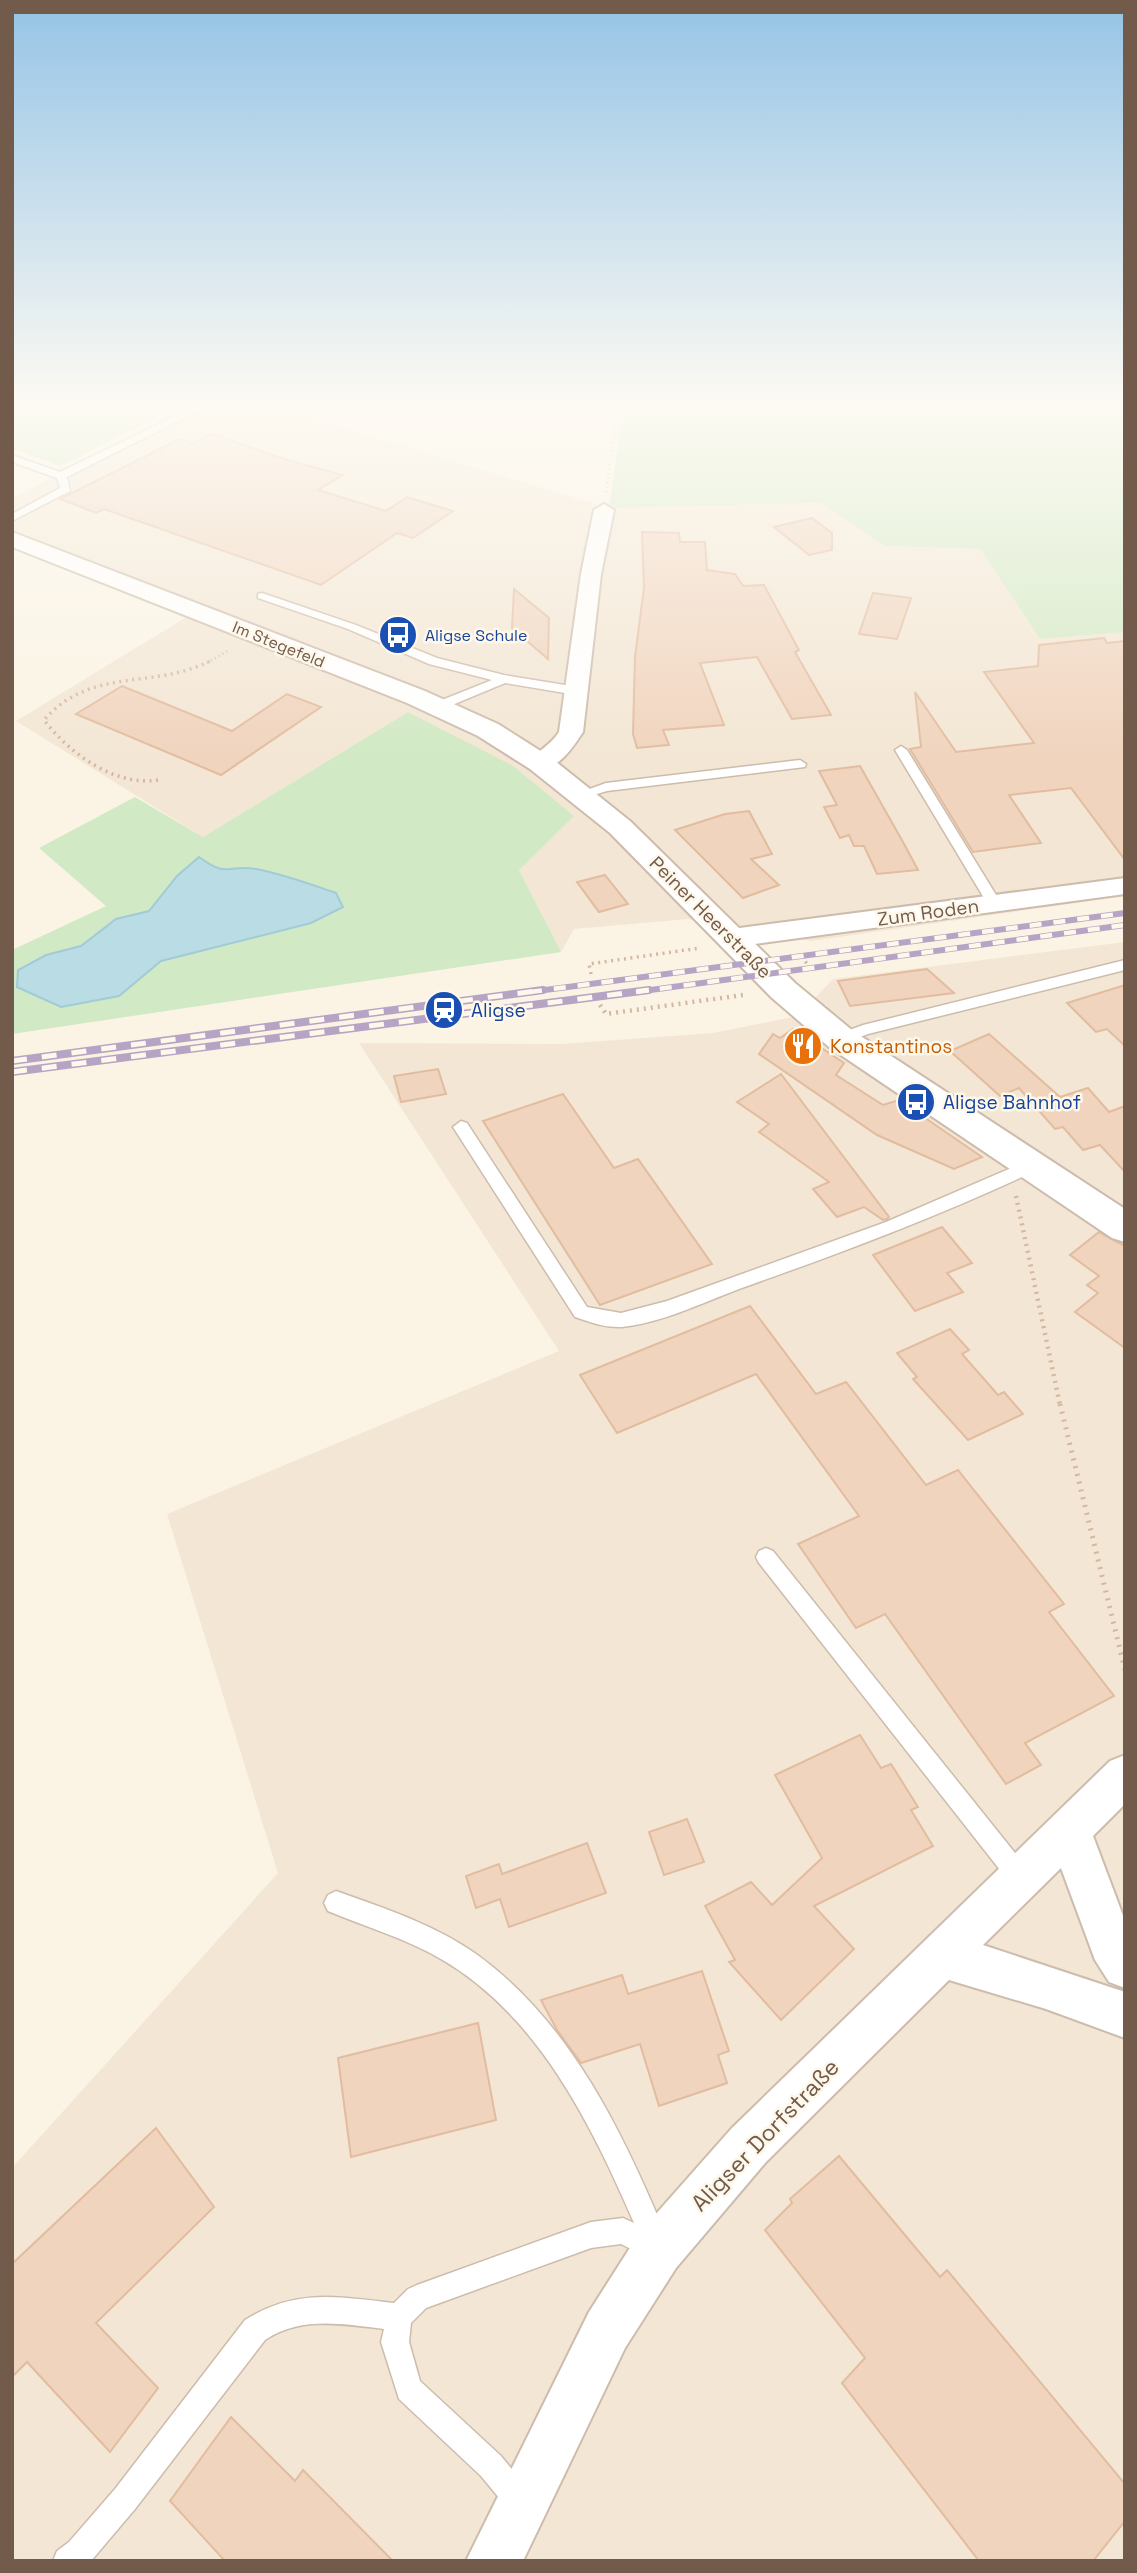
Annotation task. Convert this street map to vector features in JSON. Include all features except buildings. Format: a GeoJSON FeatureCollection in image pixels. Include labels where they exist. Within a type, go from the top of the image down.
{"type":"FeatureCollection","features":[{"type":"Feature","properties":{"kind":"street"},"geometry":{"type":"LineString","coordinates":[[540,763],[560,749],[571,732],[590,574],[602,519]]}},
{"type":"Feature","properties":{"kind":"street","name":"Im Stegefeld"},"geometry":{"type":"LineString","coordinates":[[12,539],[436,706],[488,730],[540,763]]}},
{"type":"Feature","properties":{"kind":"street","name":"Peiner Heerstraße"},"geometry":{"type":"LineString","coordinates":[[540,763],[649,854],[783,990],[841,1039],[1021,1171],[1125,1228]]}},
{"type":"Feature","properties":{"kind":"street","name":"Zum Roden"},"geometry":{"type":"LineString","coordinates":[[732,938],[1125,886]]}},
{"type":"Feature","properties":{"kind":"street","name":"Aligser Dorfstraße"},"geometry":{"type":"LineString","coordinates":[[494,2561],[607,2330],[658,2250],[749,2145],[944,1956],[1019,1876],[1125,1775]]}},
{"type":"Feature","properties":{"kind":"street"},"geometry":{"type":"LineString","coordinates":[[1069,1830],[1111,1944],[1125,1966]]}},
{"type":"Feature","properties":{"kind":"street"},"geometry":{"type":"LineString","coordinates":[[944,1956],[1046,1986],[1125,2015]]}},
{"type":"Feature","properties":{"kind":"lane"},"geometry":{"type":"LineString","coordinates":[[262,596],[352,627],[433,661],[504,679],[577,691]]}},
{"type":"Feature","properties":{"kind":"lane"},"geometry":{"type":"LineString","coordinates":[[436,706],[504,679]]}},
{"type":"Feature","properties":{"kind":"lane"},"geometry":{"type":"LineString","coordinates":[[901,750],[994,903]]}},
{"type":"Feature","properties":{"kind":"lane"},"geometry":{"type":"LineString","coordinates":[[580,794],[606,787],[800,764]]}},
{"type":"Feature","properties":{"kind":"lane"},"geometry":{"type":"LineString","coordinates":[[841,1039],[863,1030],[1125,965]]}},
{"type":"Feature","properties":{"kind":"lane"},"geometry":{"type":"LineString","coordinates":[[461,1127],[580,1312],[604,1320],[625,1319],[653,1312],[778,1268],[923,1213],[1021,1171]]}},
{"type":"Feature","properties":{"kind":"lane"},"geometry":{"type":"LineString","coordinates":[[766,1557],[1019,1876]]}},
{"type":"Feature","properties":{"kind":"lane"},"geometry":{"type":"LineString","coordinates":[[335,1903],[391,1922],[468,1962],[526,2013],[575,2079],[633,2190],[658,2250]]}},
{"type":"Feature","properties":{"kind":"lane"},"geometry":{"type":"LineString","coordinates":[[523,2506],[491,2466],[409,2389],[396,2342],[399,2318],[417,2298],[591,2235],[623,2231],[658,2250]]}},
{"type":"Feature","properties":{"kind":"lane"},"geometry":{"type":"LineString","coordinates":[[67,2561],[100,2529],[255,2330],[271,2317],[292,2310],[322,2310],[399,2318]]}},
{"type":"Feature","properties":{"kind":"path"},"geometry":{"type":"LineString","coordinates":[[158,780],[137,782],[105,768],[55,736],[44,720],[53,707],[69,694],[95,685],[160,676],[206,664],[254,635]]}},
{"type":"Feature","properties":{"kind":"path"},"geometry":{"type":"LineString","coordinates":[[591,974],[589,964],[709,947],[732,938]]}},
{"type":"Feature","properties":{"kind":"path"},"geometry":{"type":"LineString","coordinates":[[600,1005],[606,1014],[783,990]]}},
{"type":"Feature","properties":{"kind":"path"},"geometry":{"type":"LineString","coordinates":[[1021,1171],[1062,1413],[1125,1670]]}},
{"type":"Feature","properties":{"kind":"shaded area"},"geometry":{"type":"Polygon","coordinates":[[[12,519],[845,519],[885,546],[980,549],[1040,639],[1125,632],[1125,896],[811,941],[688,919],[574,929],[561,952],[519,870],[574,815],[408,712],[203,837],[16,721],[203,607],[12,530],[12,519]]]}},
{"type":"Feature","properties":{"kind":"shaded area"},"geometry":{"type":"Polygon","coordinates":[[[1125,942],[1125,2561],[12,2561],[12,2168],[278,1873],[167,1514],[559,1351],[359,1043],[562,1044],[713,1033],[798,1016],[833,979],[1125,942]]]}},
{"type":"Feature","properties":{"kind":"green space"},"geometry":{"type":"Polygon","coordinates":[[[845,519],[1125,519],[1125,632],[1040,639],[980,549],[885,546],[845,519]]]}},
{"type":"Feature","properties":{"kind":"green space"},"geometry":{"type":"Polygon","coordinates":[[[408,712],[513,766],[574,816],[519,870],[561,952],[12,1034],[12,950],[106,906],[39,848],[135,797],[203,837],[408,712]],[[253,868],[177,876],[149,911],[116,919],[81,946],[46,955],[119,996],[160,961],[311,923],[336,893],[253,868]]]}},
{"type":"Feature","properties":{"kind":"water"},"geometry":{"type":"Polygon","coordinates":[[[199,857],[222,869],[256,869],[316,886],[336,893],[343,907],[311,923],[161,961],[119,996],[61,1007],[17,987],[18,970],[46,955],[81,946],[116,919],[149,911],[177,876],[199,857]]]}},
{"type":"Feature","properties":{"kind":"railway"},"geometry":{"type":"LineString","coordinates":[[530,992],[1125,913]]}},
{"type":"Feature","properties":{"kind":"railway"},"geometry":{"type":"LineString","coordinates":[[636,992],[1125,925]]}},
{"type":"Feature","properties":{"kind":"railway"},"geometry":{"type":"LineString","coordinates":[[12,1061],[543,990]]}},
{"type":"Feature","properties":{"kind":"railway"},"geometry":{"type":"LineString","coordinates":[[12,1072],[649,990]]}},
{"type":"Feature","properties":{"kind":"place","name":"Aligse Schule"},"geometry":{"type":"Point","coordinates":[398,635]}},
{"type":"Feature","properties":{"kind":"place","name":"Aligse"},"geometry":{"type":"Point","coordinates":[444,1010]}},
{"type":"Feature","properties":{"kind":"place","name":"Konstantinos"},"geometry":{"type":"Point","coordinates":[803,1046]}},
{"type":"Feature","properties":{"kind":"place","name":"Aligse Bahnhof"},"geometry":{"type":"Point","coordinates":[916,1102]}}]}
